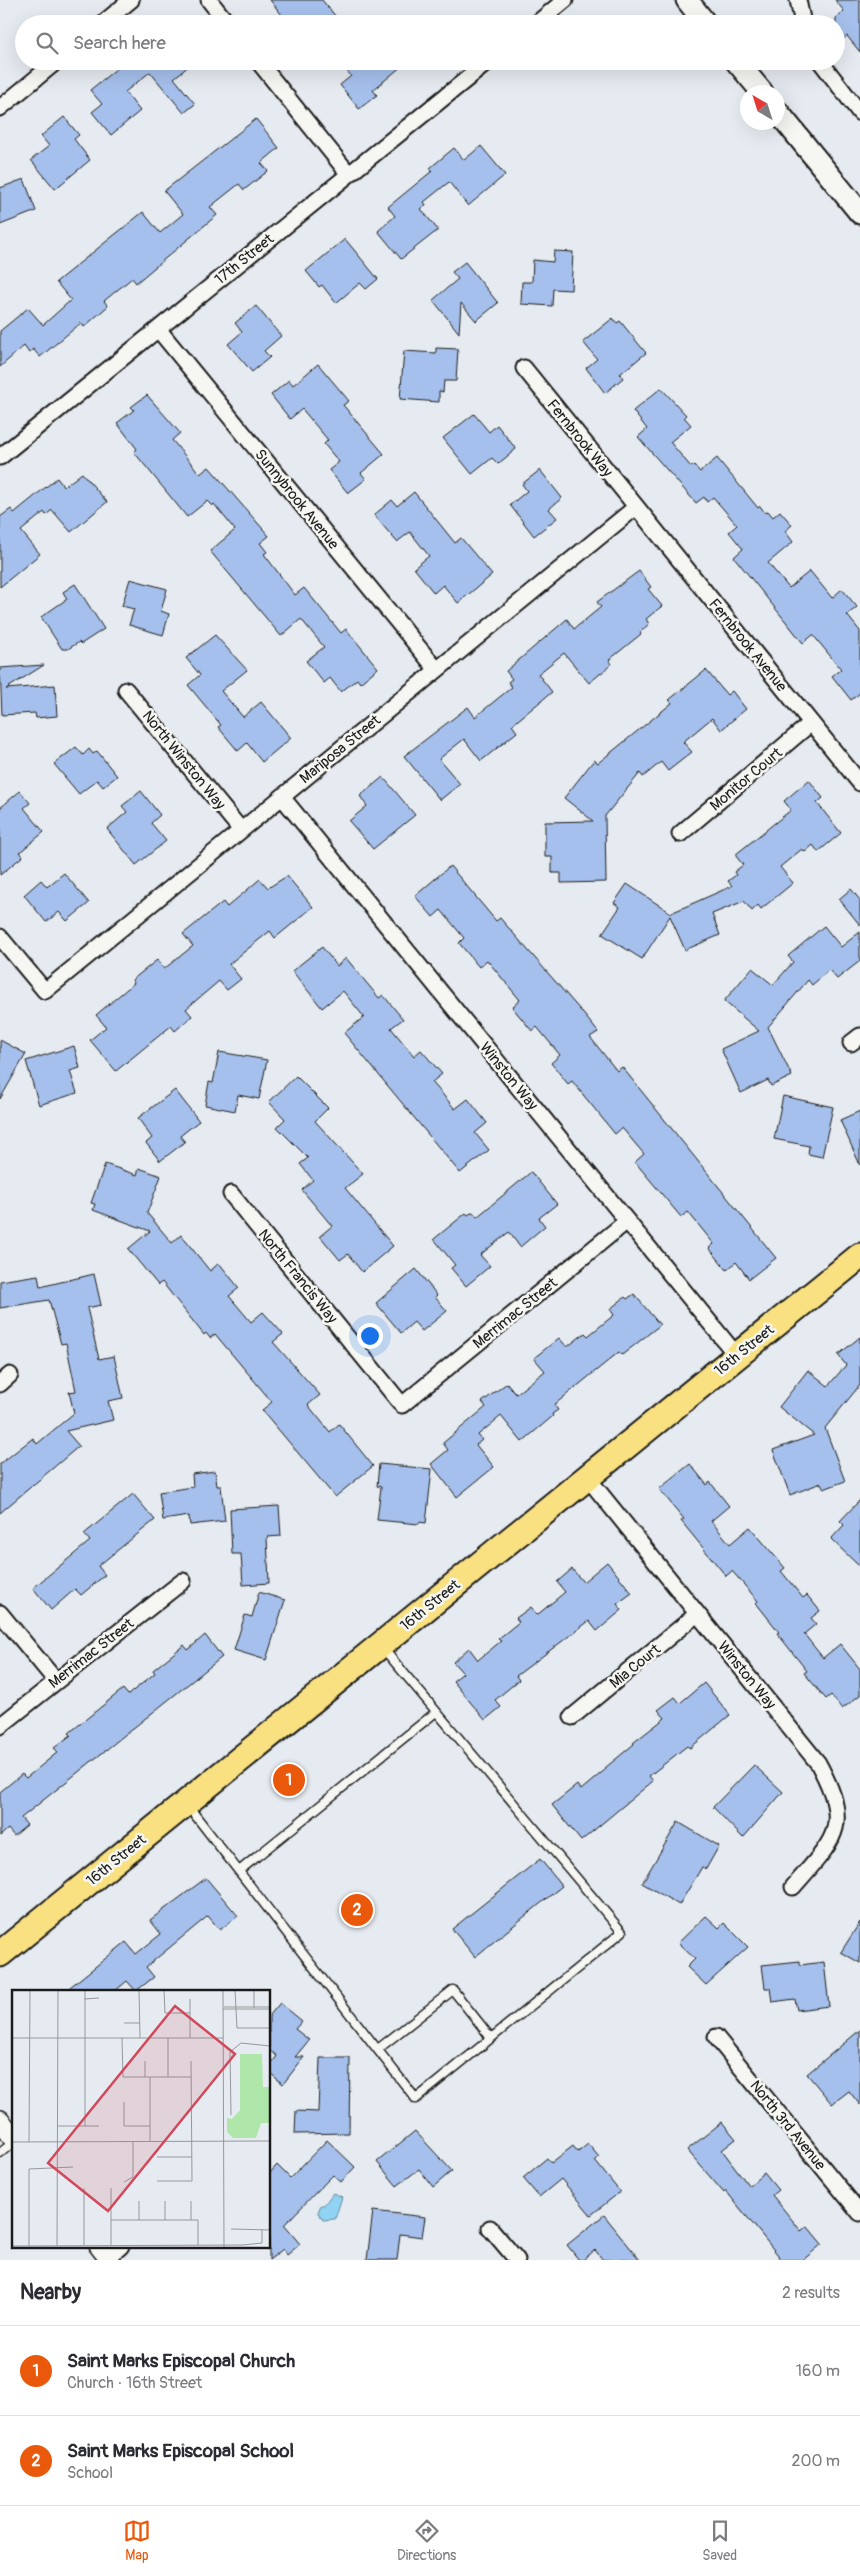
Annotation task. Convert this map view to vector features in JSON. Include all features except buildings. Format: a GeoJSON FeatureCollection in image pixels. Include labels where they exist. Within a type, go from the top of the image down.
{"type":"FeatureCollection","features":[{"type":"Feature","properties":{"kind":"main road"},"geometry":{"type":"LineString","coordinates":[[686,0],[698,15]]}},
{"type":"Feature","properties":{"kind":"main road"},"geometry":{"type":"LineString","coordinates":[[744,70],[756,85]]}},
{"type":"Feature","properties":{"kind":"main road"},"geometry":{"type":"LineString","coordinates":[[785,121],[860,213]]}},
{"type":"Feature","properties":{"kind":"main road","name":"16th Street"},"geometry":{"type":"LineString","coordinates":[[0,1954],[860,1256]]}},
{"type":"Feature","properties":{"kind":"street"},"geometry":{"type":"LineString","coordinates":[[113,15],[131,0]]}},
{"type":"Feature","properties":{"kind":"street"},"geometry":{"type":"LineString","coordinates":[[209,0],[221,15]]}},
{"type":"Feature","properties":{"kind":"street"},"geometry":{"type":"LineString","coordinates":[[547,15],[565,0]]}},
{"type":"Feature","properties":{"kind":"street"},"geometry":{"type":"LineString","coordinates":[[798,0],[801,15]]}},
{"type":"Feature","properties":{"kind":"street"},"geometry":{"type":"LineString","coordinates":[[0,108],[46,70]]}},
{"type":"Feature","properties":{"kind":"street"},"geometry":{"type":"LineString","coordinates":[[265,70],[348,174]]}},
{"type":"Feature","properties":{"kind":"street","name":"17th Street"},"geometry":{"type":"LineString","coordinates":[[0,457],[478,70]]}},
{"type":"Feature","properties":{"kind":"street"},"geometry":{"type":"LineString","coordinates":[[827,70],[860,113]]}},
{"type":"Feature","properties":{"kind":"street","name":"Sunnybrook Avenue"},"geometry":{"type":"LineString","coordinates":[[158,329],[437,670]]}},
{"type":"Feature","properties":{"kind":"street","name":"Fernbrook Way"},"geometry":{"type":"LineString","coordinates":[[524,368],[636,507]]}},
{"type":"Feature","properties":{"kind":"street","name":"Mariposa Street"},"geometry":{"type":"LineString","coordinates":[[0,937],[45,991],[636,507]]}},
{"type":"Feature","properties":{"kind":"street","name":"Fernbrook Avenue"},"geometry":{"type":"LineString","coordinates":[[636,507],[860,783]]}},
{"type":"Feature","properties":{"kind":"street","name":"North Winston Way"},"geometry":{"type":"LineString","coordinates":[[126,690],[241,830]]}},
{"type":"Feature","properties":{"kind":"street","name":"Monitor Court"},"geometry":{"type":"LineString","coordinates":[[680,834],[811,724]]}},
{"type":"Feature","properties":{"kind":"street","name":"Winston Way"},"geometry":{"type":"LineString","coordinates":[[282,797],[737,1356]]}},
{"type":"Feature","properties":{"kind":"street","name":"North Francis Way"},"geometry":{"type":"LineString","coordinates":[[231,1194],[402,1405]]}},
{"type":"Feature","properties":{"kind":"street","name":"Merrimac Street"},"geometry":{"type":"LineString","coordinates":[[402,1405],[627,1221]]}},
{"type":"Feature","properties":{"kind":"street","name":"Winston Way"},"geometry":{"type":"LineString","coordinates":[[587,1477],[818,1763],[833,1790],[838,1819],[828,1847],[793,1887]]}},
{"type":"Feature","properties":{"kind":"street","name":"Merrimac Street"},"geometry":{"type":"LineString","coordinates":[[0,1726],[183,1581]]}},
{"type":"Feature","properties":{"kind":"street"},"geometry":{"type":"LineString","coordinates":[[0,1612],[56,1680]]}},
{"type":"Feature","properties":{"kind":"street","name":"Mia Court"},"geometry":{"type":"LineString","coordinates":[[572,1717],[697,1614]]}},
{"type":"Feature","properties":{"kind":"street","name":"North 3rd Avenue"},"geometry":{"type":"LineString","coordinates":[[716,2037],[860,2214]]}},
{"type":"Feature","properties":{"kind":"street"},"geometry":{"type":"LineString","coordinates":[[0,2120],[12,2137]]}},
{"type":"Feature","properties":{"kind":"street"},"geometry":{"type":"LineString","coordinates":[[490,2228],[517,2260]]}},
{"type":"Feature","properties":{"kind":"lane"},"geometry":{"type":"LineString","coordinates":[[186,1803],[416,2099],[622,1932],[380,1645]]}},
{"type":"Feature","properties":{"kind":"lane"},"geometry":{"type":"LineString","coordinates":[[239,1872],[436,1712]]}},
{"type":"Feature","properties":{"kind":"lane"},"geometry":{"type":"LineString","coordinates":[[378,2049],[453,1990],[491,2038]]}},
{"type":"Feature","properties":{"kind":"lane"},"geometry":{"type":"LineString","coordinates":[[0,2153],[12,2142]]}},
{"type":"Feature","properties":{"kind":"water"},"geometry":{"type":"Polygon","coordinates":[[[333,2193],[342,2197],[335,2219],[323,2220],[318,2212],[321,2205],[324,2205],[333,2193]]]}},
{"type":"Feature","properties":{"kind":"place","name":"Saint Marks Episcopal Church"},"geometry":{"type":"Point","coordinates":[289,1780]}},
{"type":"Feature","properties":{"kind":"place","name":"Saint Marks Episcopal School"},"geometry":{"type":"Point","coordinates":[357,1910]}}]}
